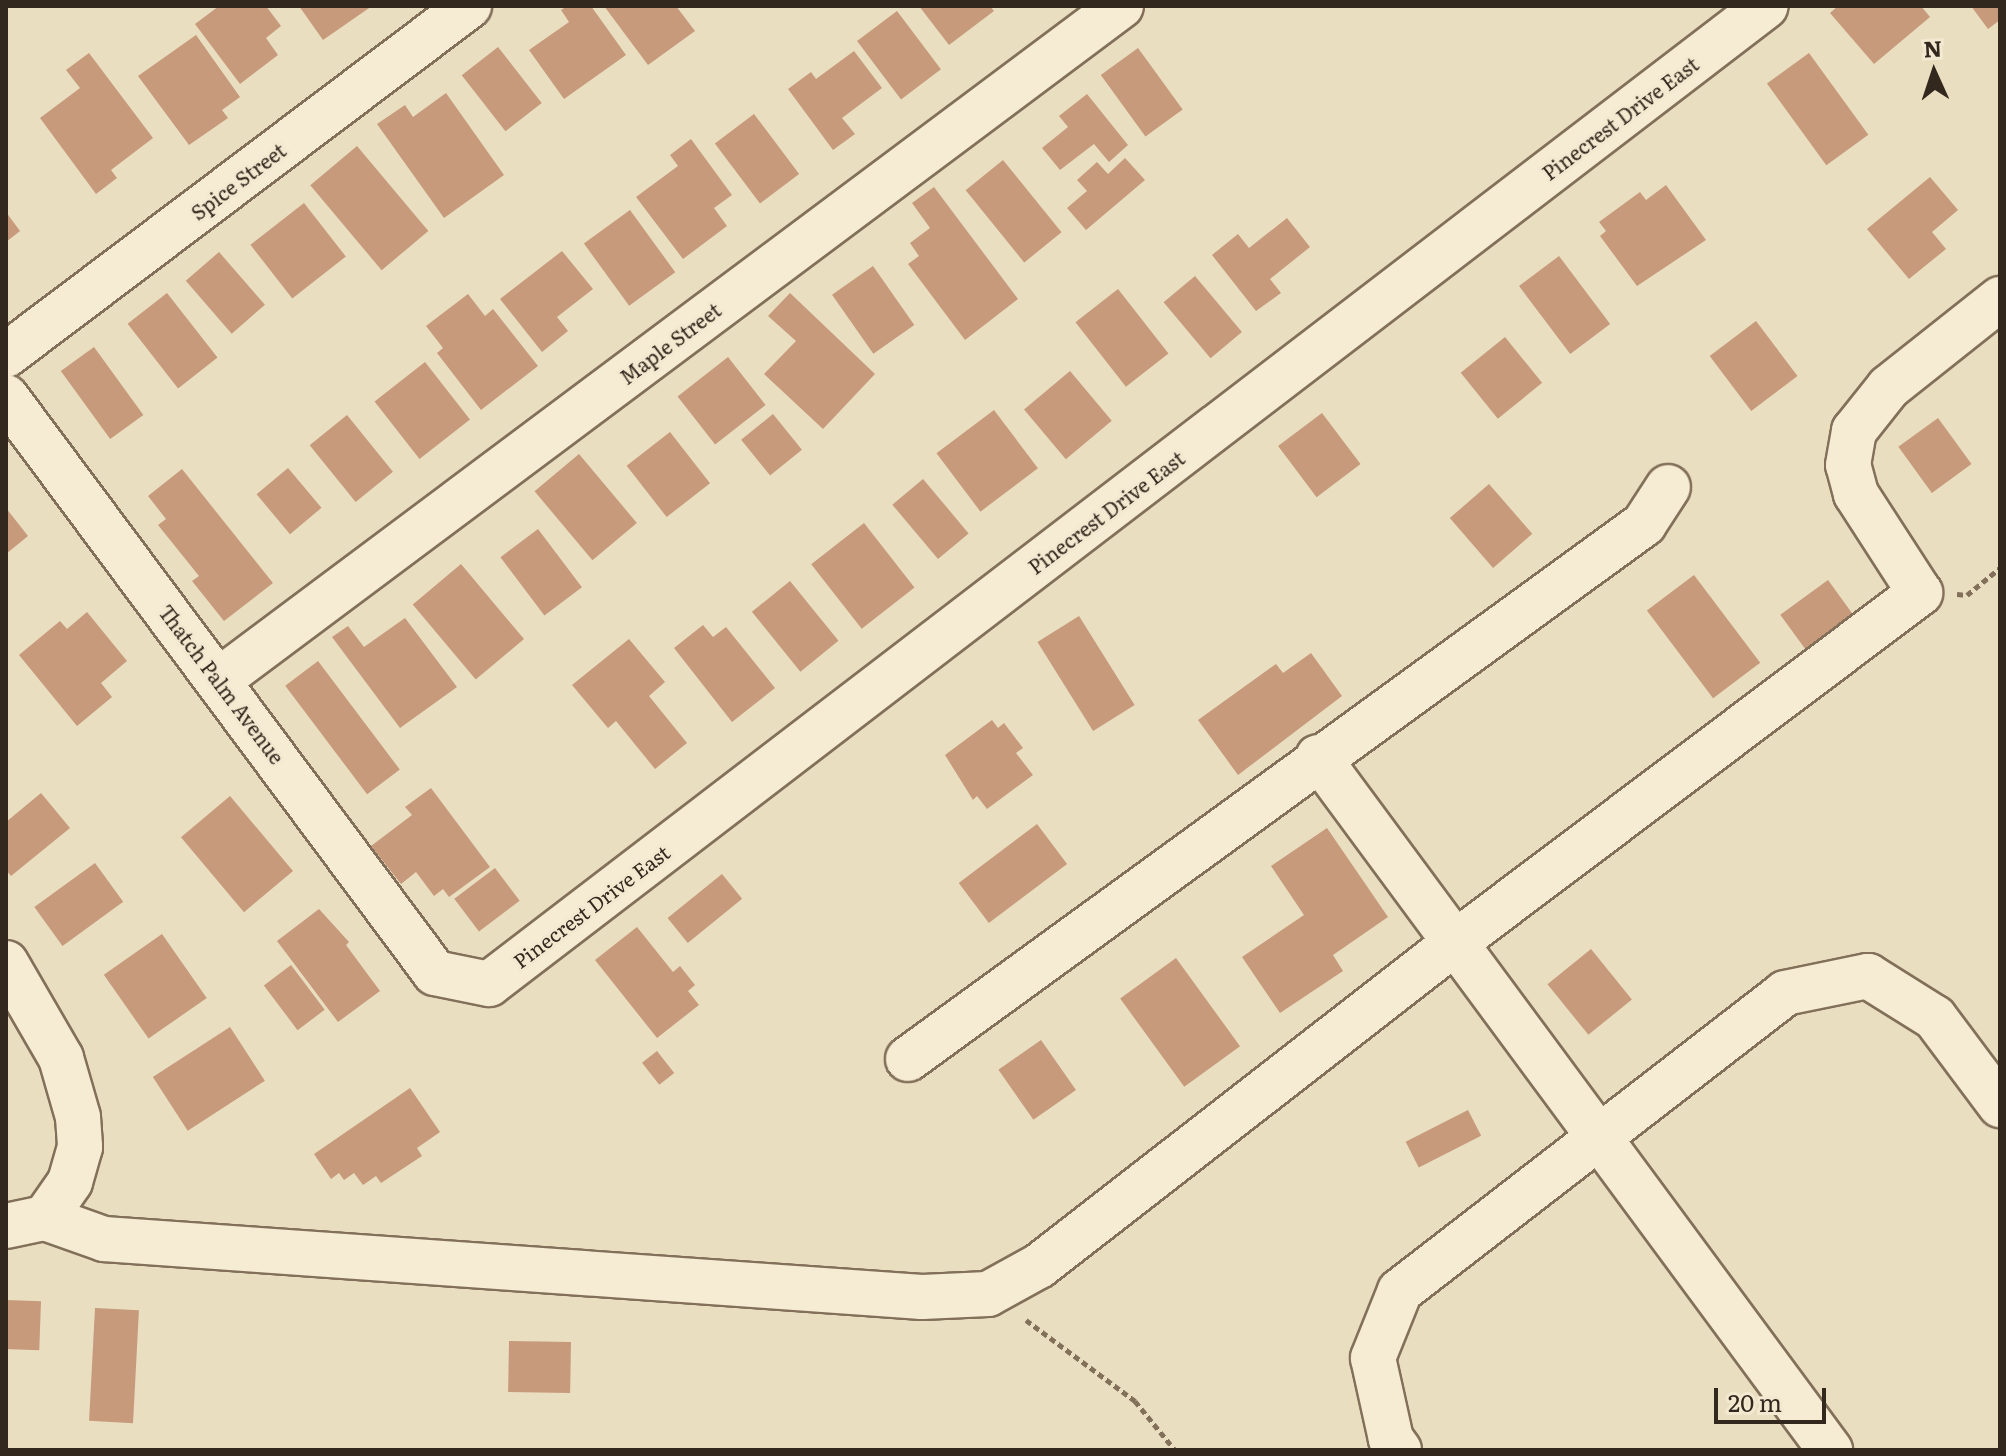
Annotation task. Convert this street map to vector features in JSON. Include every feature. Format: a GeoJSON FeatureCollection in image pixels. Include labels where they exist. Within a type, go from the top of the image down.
{"type":"FeatureCollection","features":[{"type":"Feature","properties":{"kind":"street","name":"Spice Street"},"geometry":{"type":"LineString","coordinates":[[6,355],[469,6]]}},
{"type":"Feature","properties":{"kind":"street","name":"Maple Street"},"geometry":{"type":"LineString","coordinates":[[219,680],[1121,6]]}},
{"type":"Feature","properties":{"kind":"street","name":"Pinecrest Drive East"},"geometry":{"type":"LineString","coordinates":[[435,973],[489,984],[1766,6]]}},
{"type":"Feature","properties":{"kind":"street"},"geometry":{"type":"LineString","coordinates":[[26,1222],[104,1239],[922,1297],[988,1294],[1039,1266],[1456,942],[1920,593],[1856,494],[1848,465],[1854,431],[1889,387],[2000,299]]}},
{"type":"Feature","properties":{"kind":"street","name":"Thatch Palm Avenue"},"geometry":{"type":"LineString","coordinates":[[6,397],[435,973]]}},
{"type":"Feature","properties":{"kind":"street"},"geometry":{"type":"LineString","coordinates":[[908,1059],[1318,757],[1644,524],[1668,487]]}},
{"type":"Feature","properties":{"kind":"street"},"geometry":{"type":"LineString","coordinates":[[1318,757],[1830,1450]]}},
{"type":"Feature","properties":{"kind":"street"},"geometry":{"type":"LineString","coordinates":[[6,963],[52,1038],[78,1117],[80,1147],[70,1182],[26,1222]]}},
{"type":"Feature","properties":{"kind":"street"},"geometry":{"type":"LineString","coordinates":[[1399,1450],[1391,1439],[1373,1358],[1400,1291],[1602,1139],[1785,993],[1868,976],[1935,1018],[2000,1105]]}},
{"type":"Feature","properties":{"kind":"path"},"geometry":{"type":"LineString","coordinates":[[988,1294],[1135,1401],[1175,1450]]}},
{"type":"Feature","properties":{"kind":"building"},"geometry":{"type":"Polygon","coordinates":[[[219,6],[266,6],[281,26],[266,38],[278,55],[240,84],[195,24],[219,6]]]}},
{"type":"Feature","properties":{"kind":"building"},"geometry":{"type":"Polygon","coordinates":[[[299,6],[372,6],[323,40],[299,6]]]}},
{"type":"Feature","properties":{"kind":"building"},"geometry":{"type":"Polygon","coordinates":[[[567,6],[591,6],[626,55],[564,99],[529,50],[569,22],[561,10],[567,6]]]}},
{"type":"Feature","properties":{"kind":"building"},"geometry":{"type":"Polygon","coordinates":[[[604,6],[676,6],[695,31],[648,65],[604,6]]]}},
{"type":"Feature","properties":{"kind":"building"},"geometry":{"type":"Polygon","coordinates":[[[919,6],[990,6],[994,11],[949,45],[919,6]]]}},
{"type":"Feature","properties":{"kind":"building"},"geometry":{"type":"Polygon","coordinates":[[[1838,6],[1921,6],[1930,17],[1874,64],[1830,13],[1838,6]]]}},
{"type":"Feature","properties":{"kind":"building"},"geometry":{"type":"Polygon","coordinates":[[[1971,6],[2000,6],[2000,20],[1988,29],[1971,6]]]}},
{"type":"Feature","properties":{"kind":"building"},"geometry":{"type":"Polygon","coordinates":[[[897,11],[941,69],[901,99],[857,41],[897,11]]]}},
{"type":"Feature","properties":{"kind":"building"},"geometry":{"type":"Polygon","coordinates":[[[196,35],[240,97],[222,110],[228,118],[189,145],[138,76],[196,35]]]}},
{"type":"Feature","properties":{"kind":"building"},"geometry":{"type":"Polygon","coordinates":[[[498,47],[542,103],[505,131],[462,75],[498,47]]]}},
{"type":"Feature","properties":{"kind":"building"},"geometry":{"type":"Polygon","coordinates":[[[1138,48],[1183,109],[1145,137],[1101,75],[1138,48]]]}},
{"type":"Feature","properties":{"kind":"building"},"geometry":{"type":"Polygon","coordinates":[[[854,51],[882,88],[842,118],[855,134],[833,150],[788,89],[811,72],[816,79],[854,51]]]}},
{"type":"Feature","properties":{"kind":"building"},"geometry":{"type":"Polygon","coordinates":[[[89,53],[153,138],[111,170],[117,178],[96,194],[40,118],[80,88],[66,70],[89,53]]]}},
{"type":"Feature","properties":{"kind":"building"},"geometry":{"type":"Polygon","coordinates":[[[1809,53],[1868,135],[1826,165],[1767,84],[1809,53]]]}},
{"type":"Feature","properties":{"kind":"building"},"geometry":{"type":"Polygon","coordinates":[[[446,93],[504,175],[444,218],[377,124],[405,105],[413,117],[446,93]]]}},
{"type":"Feature","properties":{"kind":"building"},"geometry":{"type":"Polygon","coordinates":[[[1087,94],[1128,145],[1109,162],[1094,144],[1060,170],[1042,148],[1068,127],[1059,116],[1087,94]]]}},
{"type":"Feature","properties":{"kind":"building"},"geometry":{"type":"Polygon","coordinates":[[[754,114],[799,174],[760,203],[715,143],[754,114]]]}},
{"type":"Feature","properties":{"kind":"building"},"geometry":{"type":"Polygon","coordinates":[[[691,139],[732,195],[714,208],[727,226],[683,259],[636,197],[678,166],[670,155],[691,139]]]}},
{"type":"Feature","properties":{"kind":"building"},"geometry":{"type":"Polygon","coordinates":[[[357,146],[428,231],[382,270],[310,185],[357,146]]]}},
{"type":"Feature","properties":{"kind":"building"},"geometry":{"type":"Polygon","coordinates":[[[1125,158],[1145,180],[1086,230],[1067,208],[1087,191],[1077,180],[1097,162],[1108,174],[1125,158]]]}},
{"type":"Feature","properties":{"kind":"building"},"geometry":{"type":"Polygon","coordinates":[[[1003,160],[1062,232],[1024,262],[966,190],[1003,160]]]}},
{"type":"Feature","properties":{"kind":"building"},"geometry":{"type":"Polygon","coordinates":[[[1930,177],[1958,210],[1932,232],[1946,249],[1909,279],[1867,229],[1930,177]]]}},
{"type":"Feature","properties":{"kind":"building"},"geometry":{"type":"Polygon","coordinates":[[[1666,185],[1706,240],[1637,286],[1600,236],[1606,231],[1599,222],[1640,192],[1646,200],[1666,185]]]}},
{"type":"Feature","properties":{"kind":"building"},"geometry":{"type":"Polygon","coordinates":[[[934,187],[1018,299],[965,340],[908,264],[919,256],[910,243],[930,228],[912,203],[934,187]]]}},
{"type":"Feature","properties":{"kind":"building"},"geometry":{"type":"Polygon","coordinates":[[[304,203],[346,257],[292,298],[250,245],[304,203]]]}},
{"type":"Feature","properties":{"kind":"building"},"geometry":{"type":"Polygon","coordinates":[[[630,210],[675,272],[629,306],[584,244],[630,210]]]}},
{"type":"Feature","properties":{"kind":"building"},"geometry":{"type":"Polygon","coordinates":[[[6,212],[20,231],[6,242],[6,212]]]}},
{"type":"Feature","properties":{"kind":"building"},"geometry":{"type":"Polygon","coordinates":[[[1287,218],[1310,247],[1270,279],[1281,293],[1256,311],[1212,255],[1238,234],[1249,248],[1287,218]]]}},
{"type":"Feature","properties":{"kind":"building"},"geometry":{"type":"Polygon","coordinates":[[[562,251],[593,289],[557,317],[568,331],[542,352],[500,299],[562,251]]]}},
{"type":"Feature","properties":{"kind":"building"},"geometry":{"type":"Polygon","coordinates":[[[219,252],[265,305],[232,334],[186,281],[219,252]]]}},
{"type":"Feature","properties":{"kind":"building"},"geometry":{"type":"Polygon","coordinates":[[[1559,256],[1610,324],[1570,354],[1519,286],[1559,256]]]}},
{"type":"Feature","properties":{"kind":"building"},"geometry":{"type":"Polygon","coordinates":[[[873,266],[914,325],[873,354],[832,295],[873,266]]]}},
{"type":"Feature","properties":{"kind":"building"},"geometry":{"type":"Polygon","coordinates":[[[1195,276],[1242,332],[1211,358],[1164,302],[1195,276]]]}},
{"type":"Feature","properties":{"kind":"building"},"geometry":{"type":"Polygon","coordinates":[[[1118,289],[1168,354],[1126,387],[1075,322],[1118,289]]]}},
{"type":"Feature","properties":{"kind":"building"},"geometry":{"type":"Polygon","coordinates":[[[167,293],[217,358],[178,388],[128,324],[167,293]]]}},
{"type":"Feature","properties":{"kind":"building"},"geometry":{"type":"Polygon","coordinates":[[[790,293],[875,374],[823,429],[764,374],[796,341],[768,316],[790,293]]]}},
{"type":"Feature","properties":{"kind":"building"},"geometry":{"type":"Polygon","coordinates":[[[468,294],[485,316],[493,309],[538,366],[481,410],[437,353],[443,348],[426,326],[468,294]]]}},
{"type":"Feature","properties":{"kind":"building"},"geometry":{"type":"Polygon","coordinates":[[[1756,321],[1798,376],[1751,411],[1710,356],[1756,321]]]}},
{"type":"Feature","properties":{"kind":"building"},"geometry":{"type":"Polygon","coordinates":[[[1505,337],[1542,383],[1498,419],[1461,373],[1505,337]]]}},
{"type":"Feature","properties":{"kind":"building"},"geometry":{"type":"Polygon","coordinates":[[[94,347],[143,415],[110,439],[61,371],[94,347]]]}},
{"type":"Feature","properties":{"kind":"building"},"geometry":{"type":"Polygon","coordinates":[[[728,357],[766,405],[715,444],[678,396],[728,357]]]}},
{"type":"Feature","properties":{"kind":"building"},"geometry":{"type":"Polygon","coordinates":[[[425,362],[470,420],[420,459],[375,401],[425,362]]]}},
{"type":"Feature","properties":{"kind":"building"},"geometry":{"type":"Polygon","coordinates":[[[1070,371],[1112,421],[1066,459],[1024,410],[1070,371]]]}},
{"type":"Feature","properties":{"kind":"building"},"geometry":{"type":"Polygon","coordinates":[[[994,410],[1038,468],[980,512],[936,453],[994,410]]]}},
{"type":"Feature","properties":{"kind":"building"},"geometry":{"type":"Polygon","coordinates":[[[1322,413],[1361,464],[1317,497],[1278,446],[1322,413]]]}},
{"type":"Feature","properties":{"kind":"building"},"geometry":{"type":"Polygon","coordinates":[[[773,414],[802,450],[770,476],[741,440],[773,414]]]}},
{"type":"Feature","properties":{"kind":"building"},"geometry":{"type":"Polygon","coordinates":[[[347,415],[393,472],[356,502],[310,445],[347,415]]]}},
{"type":"Feature","properties":{"kind":"building"},"geometry":{"type":"Polygon","coordinates":[[[1938,418],[1972,464],[1932,493],[1898,447],[1938,418]]]}},
{"type":"Feature","properties":{"kind":"building"},"geometry":{"type":"Polygon","coordinates":[[[670,432],[710,483],[667,517],[627,466],[670,432]]]}},
{"type":"Feature","properties":{"kind":"building"},"geometry":{"type":"Polygon","coordinates":[[[579,454],[637,523],[592,560],[535,491],[579,454]]]}},
{"type":"Feature","properties":{"kind":"building"},"geometry":{"type":"Polygon","coordinates":[[[288,468],[321,508],[290,534],[257,494],[288,468]]]}},
{"type":"Feature","properties":{"kind":"building"},"geometry":{"type":"Polygon","coordinates":[[[182,469],[273,583],[224,621],[192,581],[199,576],[158,525],[166,519],[148,496],[182,469]]]}},
{"type":"Feature","properties":{"kind":"building"},"geometry":{"type":"Polygon","coordinates":[[[923,479],[969,533],[938,559],[892,505],[923,479]]]}},
{"type":"Feature","properties":{"kind":"building"},"geometry":{"type":"Polygon","coordinates":[[[1489,484],[1532,534],[1493,568],[1450,518],[1489,484]]]}},
{"type":"Feature","properties":{"kind":"building"},"geometry":{"type":"Polygon","coordinates":[[[6,508],[28,536],[6,554],[6,508]]]}},
{"type":"Feature","properties":{"kind":"building"},"geometry":{"type":"Polygon","coordinates":[[[864,523],[914,588],[862,629],[811,564],[864,523]]]}},
{"type":"Feature","properties":{"kind":"building"},"geometry":{"type":"Polygon","coordinates":[[[538,529],[582,587],[544,616],[500,557],[538,529]]]}},
{"type":"Feature","properties":{"kind":"building"},"geometry":{"type":"Polygon","coordinates":[[[461,564],[524,639],[476,680],[413,604],[461,564]]]}},
{"type":"Feature","properties":{"kind":"building"},"geometry":{"type":"Polygon","coordinates":[[[1694,575],[1760,663],[1713,698],[1647,611],[1694,575]]]}},
{"type":"Feature","properties":{"kind":"building"},"geometry":{"type":"Polygon","coordinates":[[[1828,580],[1859,623],[1811,658],[1780,615],[1828,580]]]}},
{"type":"Feature","properties":{"kind":"building"},"geometry":{"type":"Polygon","coordinates":[[[790,581],[838,641],[800,672],[752,612],[790,581]]]}},
{"type":"Feature","properties":{"kind":"building"},"geometry":{"type":"Polygon","coordinates":[[[87,612],[127,661],[101,683],[112,697],[77,726],[19,655],[60,621],[67,629],[87,612]]]}},
{"type":"Feature","properties":{"kind":"building"},"geometry":{"type":"Polygon","coordinates":[[[1079,616],[1135,705],[1093,731],[1037,642],[1079,616]]]}},
{"type":"Feature","properties":{"kind":"building"},"geometry":{"type":"Polygon","coordinates":[[[405,618],[457,687],[400,728],[332,637],[348,626],[364,647],[405,618]]]}},
{"type":"Feature","properties":{"kind":"building"},"geometry":{"type":"Polygon","coordinates":[[[703,625],[713,637],[726,627],[775,688],[732,722],[674,648],[703,625]]]}},
{"type":"Feature","properties":{"kind":"building"},"geometry":{"type":"Polygon","coordinates":[[[629,639],[665,682],[649,696],[687,743],[655,769],[616,721],[608,728],[572,685],[629,639]]]}},
{"type":"Feature","properties":{"kind":"building"},"geometry":{"type":"Polygon","coordinates":[[[1311,653],[1342,696],[1238,775],[1198,720],[1276,664],[1283,673],[1311,653]]]}},
{"type":"Feature","properties":{"kind":"building"},"geometry":{"type":"Polygon","coordinates":[[[318,661],[400,770],[367,794],[285,686],[318,661]]]}},
{"type":"Feature","properties":{"kind":"building"},"geometry":{"type":"Polygon","coordinates":[[[992,720],[998,728],[1004,723],[1023,748],[1016,753],[1033,775],[987,809],[977,796],[973,800],[945,755],[992,720]]]}},
{"type":"Feature","properties":{"kind":"building"},"geometry":{"type":"Polygon","coordinates":[[[431,788],[490,867],[449,897],[443,889],[434,896],[416,872],[401,884],[371,846],[412,815],[405,807],[431,788]]]}},
{"type":"Feature","properties":{"kind":"building"},"geometry":{"type":"Polygon","coordinates":[[[41,793],[70,828],[11,876],[6,870],[6,822],[41,793]]]}},
{"type":"Feature","properties":{"kind":"building"},"geometry":{"type":"Polygon","coordinates":[[[230,796],[293,871],[244,912],[181,837],[230,796]]]}},
{"type":"Feature","properties":{"kind":"building"},"geometry":{"type":"Polygon","coordinates":[[[1037,824],[1067,864],[989,923],[959,883],[1037,824]]]}},
{"type":"Feature","properties":{"kind":"building"},"geometry":{"type":"Polygon","coordinates":[[[1327,828],[1388,917],[1333,955],[1343,971],[1280,1013],[1242,957],[1304,915],[1271,866],[1327,828]]]}},
{"type":"Feature","properties":{"kind":"building"},"geometry":{"type":"Polygon","coordinates":[[[95,863],[123,902],[63,946],[34,907],[95,863]]]}},
{"type":"Feature","properties":{"kind":"building"},"geometry":{"type":"Polygon","coordinates":[[[495,868],[520,901],[479,931],[454,899],[495,868]]]}},
{"type":"Feature","properties":{"kind":"building"},"geometry":{"type":"Polygon","coordinates":[[[722,874],[742,899],[688,943],[668,918],[722,874]]]}},
{"type":"Feature","properties":{"kind":"building"},"geometry":{"type":"Polygon","coordinates":[[[319,909],[349,942],[346,945],[380,991],[338,1022],[277,941],[319,909]]]}},
{"type":"Feature","properties":{"kind":"building"},"geometry":{"type":"Polygon","coordinates":[[[637,927],[673,972],[680,966],[695,985],[688,991],[699,1005],[657,1038],[595,960],[637,927]]]}},
{"type":"Feature","properties":{"kind":"building"},"geometry":{"type":"Polygon","coordinates":[[[162,934],[207,998],[149,1039],[104,975],[162,934]]]}},
{"type":"Feature","properties":{"kind":"building"},"geometry":{"type":"Polygon","coordinates":[[[1591,949],[1632,1000],[1588,1035],[1547,984],[1591,949]]]}},
{"type":"Feature","properties":{"kind":"building"},"geometry":{"type":"Polygon","coordinates":[[[1176,958],[1240,1046],[1184,1087],[1120,999],[1176,958]]]}},
{"type":"Feature","properties":{"kind":"building"},"geometry":{"type":"Polygon","coordinates":[[[291,965],[325,1010],[298,1030],[264,985],[291,965]]]}},
{"type":"Feature","properties":{"kind":"building"},"geometry":{"type":"Polygon","coordinates":[[[230,1027],[265,1081],[188,1131],[153,1077],[230,1027]]]}},
{"type":"Feature","properties":{"kind":"building"},"geometry":{"type":"Polygon","coordinates":[[[1041,1040],[1076,1090],[1033,1120],[998,1070],[1041,1040]]]}},
{"type":"Feature","properties":{"kind":"building"},"geometry":{"type":"Polygon","coordinates":[[[657,1051],[674,1073],[659,1085],[642,1063],[657,1051]]]}},
{"type":"Feature","properties":{"kind":"building"},"geometry":{"type":"Polygon","coordinates":[[[410,1088],[440,1132],[417,1148],[422,1156],[381,1183],[376,1176],[363,1185],[354,1173],[344,1180],[339,1173],[331,1179],[314,1154],[410,1088]]]}},
{"type":"Feature","properties":{"kind":"building"},"geometry":{"type":"Polygon","coordinates":[[[1468,1110],[1481,1136],[1419,1168],[1406,1142],[1468,1110]]]}},
{"type":"Feature","properties":{"kind":"building"},"geometry":{"type":"Polygon","coordinates":[[[6,1300],[41,1301],[39,1350],[6,1349],[6,1300]]]}},
{"type":"Feature","properties":{"kind":"building"},"geometry":{"type":"Polygon","coordinates":[[[95,1308],[139,1310],[133,1423],[89,1421],[95,1308]]]}},
{"type":"Feature","properties":{"kind":"building"},"geometry":{"type":"Polygon","coordinates":[[[509,1341],[571,1342],[570,1393],[508,1392],[509,1341]]]}}]}
